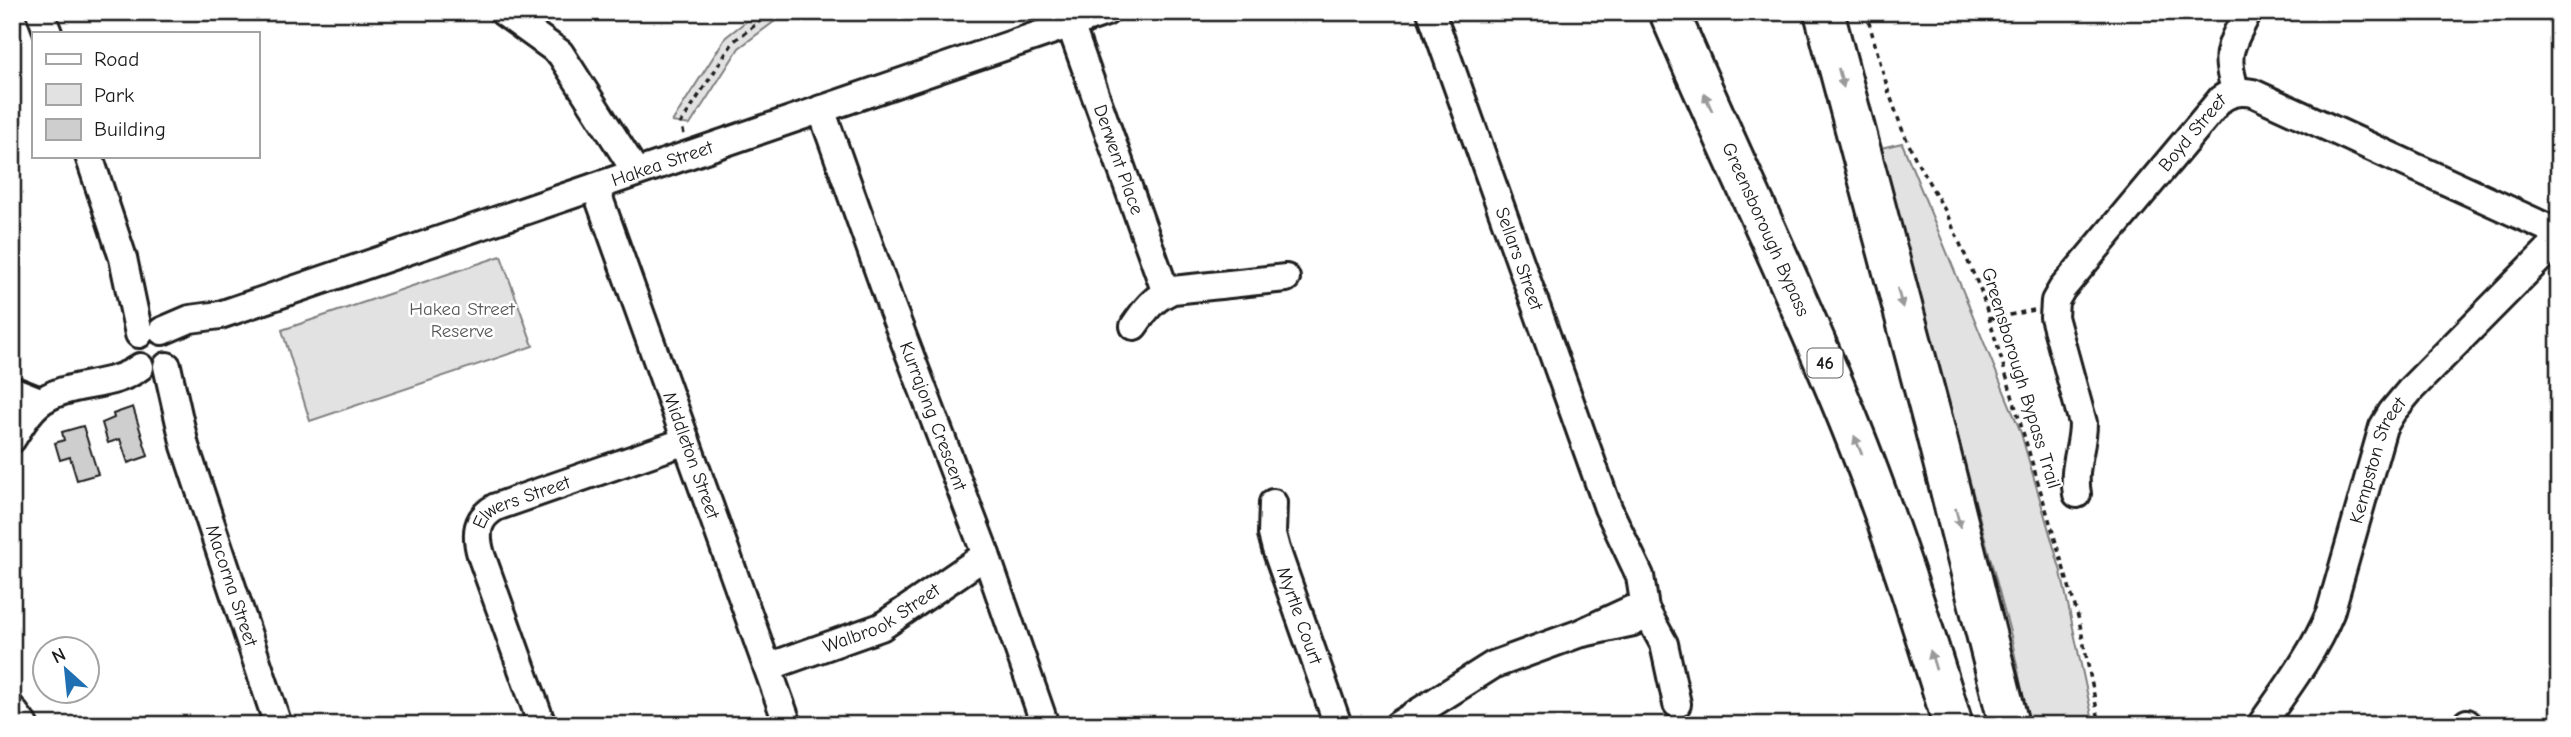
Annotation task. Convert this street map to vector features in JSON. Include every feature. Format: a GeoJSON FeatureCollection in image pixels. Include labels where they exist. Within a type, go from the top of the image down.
{"type":"FeatureCollection","features":[{"type":"Feature","properties":{"kind":"highway","name":"Greensborough Bypass"},"geometry":{"type":"LineString","coordinates":[[1670,12],[1807,320],[1859,447],[1908,582],[1953,725]]}},
{"type":"Feature","properties":{"kind":"highway"},"geometry":{"type":"LineString","coordinates":[[1824,12],[1934,426],[2009,725]]}},
{"type":"Feature","properties":{"kind":"street"},"geometry":{"type":"LineString","coordinates":[[40,12],[48,32]]}},
{"type":"Feature","properties":{"kind":"street"},"geometry":{"type":"LineString","coordinates":[[503,12],[543,40],[565,60],[636,172]]}},
{"type":"Feature","properties":{"kind":"street","name":"Hakea Street"},"geometry":{"type":"LineString","coordinates":[[40,401],[78,386],[112,381],[152,349],[220,315],[1106,12]]}},
{"type":"Feature","properties":{"kind":"street","name":"Sellars Street"},"geometry":{"type":"LineString","coordinates":[[1430,12],[1608,508],[1640,576],[1636,614],[1664,644],[1680,715]]}},
{"type":"Feature","properties":{"kind":"street"},"geometry":{"type":"LineString","coordinates":[[2236,92],[2230,72],[2229,52],[2248,12]]}},
{"type":"Feature","properties":{"kind":"street","name":"Derwent Place"},"geometry":{"type":"LineString","coordinates":[[1070,24],[1166,293]]}},
{"type":"Feature","properties":{"kind":"street","name":"Boyd Street"},"geometry":{"type":"LineString","coordinates":[[2053,306],[2062,289],[2221,99],[2236,92],[2253,93],[2548,228],[2559,237]]}},
{"type":"Feature","properties":{"kind":"street","name":"Kurrajong Crescent"},"geometry":{"type":"LineString","coordinates":[[821,109],[890,303],[986,555],[1045,725]]}},
{"type":"Feature","properties":{"kind":"street","name":"Macorna Street"},"geometry":{"type":"LineString","coordinates":[[90,158],[278,725]]}},
{"type":"Feature","properties":{"kind":"street","name":"Middleton Street"},"geometry":{"type":"LineString","coordinates":[[595,187],[788,725]]}},
{"type":"Feature","properties":{"kind":"street","name":"Kempston Street"},"geometry":{"type":"LineString","coordinates":[[2261,725],[2305,661],[2330,613],[2378,442],[2392,412],[2559,237]]}},
{"type":"Feature","properties":{"kind":"street"},"geometry":{"type":"LineString","coordinates":[[1135,326],[1149,305],[1166,293],[1223,283],[1286,278]]}},
{"type":"Feature","properties":{"kind":"street"},"geometry":{"type":"LineString","coordinates":[[2053,306],[2057,332],[2083,424],[2083,436],[2075,468],[2077,494]]}},
{"type":"Feature","properties":{"kind":"street"},"geometry":{"type":"LineString","coordinates":[[12,390],[40,401],[27,415],[12,439]]}},
{"type":"Feature","properties":{"kind":"street","name":"Elwers Street"},"geometry":{"type":"LineString","coordinates":[[542,725],[481,555],[477,532],[481,519],[496,507],[686,441]]}},
{"type":"Feature","properties":{"kind":"street","name":"Myrtle Court"},"geometry":{"type":"LineString","coordinates":[[1273,503],[1272,534],[1276,549],[1338,725]]}},
{"type":"Feature","properties":{"kind":"street","name":"Walbrook Street"},"geometry":{"type":"LineString","coordinates":[[768,667],[881,627],[986,555]]}},
{"type":"Feature","properties":{"kind":"street"},"geometry":{"type":"LineString","coordinates":[[1398,725],[1493,665],[1636,614]]}},
{"type":"Feature","properties":{"kind":"street"},"geometry":{"type":"LineString","coordinates":[[12,709],[24,725]]}},
{"type":"Feature","properties":{"kind":"path"},"geometry":{"type":"LineString","coordinates":[[685,136],[681,123],[734,41],[772,12]]}},
{"type":"Feature","properties":{"kind":"path","name":"Greensborough Bypass Trail"},"geometry":{"type":"LineString","coordinates":[[1866,12],[1902,129],[1917,162],[1946,212],[1981,291],[2079,620],[2100,725]]}},
{"type":"Feature","properties":{"kind":"path"},"geometry":{"type":"LineString","coordinates":[[1989,319],[2053,306]]}},
{"type":"Feature","properties":{"kind":"green space"},"geometry":{"type":"Polygon","coordinates":[[[758,12],[787,12],[739,48],[690,125],[672,122],[726,37],[758,12]]]}},
{"type":"Feature","properties":{"kind":"green space"},"geometry":{"type":"Polygon","coordinates":[[[1902,143],[2020,430],[2061,572],[2094,725],[2029,725],[2011,636],[1881,148],[1902,143]]]}},
{"type":"Feature","properties":{"kind":"green space","name":"Hakea Street Reserve"},"geometry":{"type":"Polygon","coordinates":[[[501,256],[533,346],[310,421],[282,330],[501,256]]]}},
{"type":"Feature","properties":{"kind":"building"},"geometry":{"type":"Polygon","coordinates":[[[133,407],[148,456],[128,463],[120,439],[108,443],[102,423],[114,418],[113,414],[133,407]]]}},
{"type":"Feature","properties":{"kind":"building"},"geometry":{"type":"Polygon","coordinates":[[[83,426],[98,474],[77,480],[70,457],[60,460],[55,443],[64,440],[62,432],[83,426]]]}}]}
